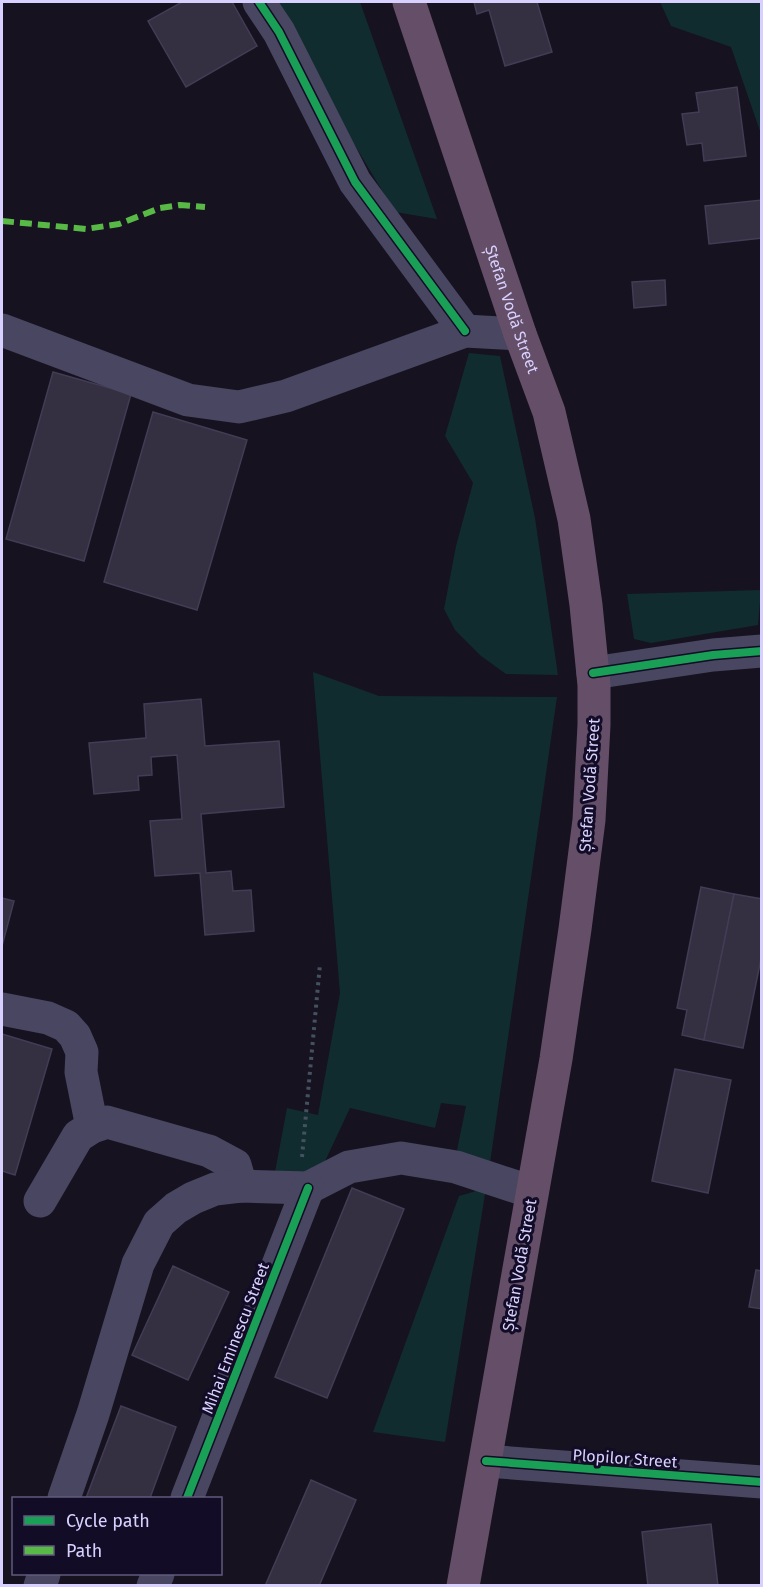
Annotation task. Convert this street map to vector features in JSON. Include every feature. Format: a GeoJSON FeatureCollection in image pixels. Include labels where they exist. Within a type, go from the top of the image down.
{"type":"FeatureCollection","features":[{"type":"Feature","properties":{"kind":"highway","name":"Ștefan Vodă Street"},"geometry":{"type":"LineString","coordinates":[[409,2],[520,334],[549,412],[574,519],[593,673],[594,725],[587,831],[575,928],[556,1059],[463,1586]]}},
{"type":"Feature","properties":{"kind":"street"},"geometry":{"type":"LineString","coordinates":[[259,2],[279,32],[355,182],[465,331]]}},
{"type":"Feature","properties":{"kind":"street"},"geometry":{"type":"LineString","coordinates":[[2,330],[188,400],[239,407],[286,396],[465,331],[520,334]]}},
{"type":"Feature","properties":{"kind":"street"},"geometry":{"type":"LineString","coordinates":[[593,673],[713,655],[762,651]]}},
{"type":"Feature","properties":{"kind":"street"},"geometry":{"type":"LineString","coordinates":[[2,1009],[48,1018],[66,1026],[75,1036],[82,1052],[81,1072],[92,1126]]}},
{"type":"Feature","properties":{"kind":"street"},"geometry":{"type":"LineString","coordinates":[[40,1201],[78,1136],[92,1126],[107,1122],[209,1151],[235,1165],[241,1186]]}},
{"type":"Feature","properties":{"kind":"street"},"geometry":{"type":"LineString","coordinates":[[64,1497],[93,1414],[138,1264],[159,1223],[193,1198],[215,1190],[241,1186],[304,1187],[349,1167],[401,1158],[456,1167],[532,1192]]}},
{"type":"Feature","properties":{"kind":"street","name":"Mihai Eminescu Street"},"geometry":{"type":"LineString","coordinates":[[187,1497],[304,1187]]}},
{"type":"Feature","properties":{"kind":"street","name":"Plopilor Street"},"geometry":{"type":"LineString","coordinates":[[486,1461],[762,1482]]}},
{"type":"Feature","properties":{"kind":"path"},"geometry":{"type":"LineString","coordinates":[[304,1187],[320,964]]}},
{"type":"Feature","properties":{"kind":"green space"},"geometry":{"type":"Polygon","coordinates":[[[273,2],[360,2],[437,219],[395,212],[318,84],[273,2]]]}},
{"type":"Feature","properties":{"kind":"green space"},"geometry":{"type":"Polygon","coordinates":[[[660,2],[761,2],[761,134],[731,47],[671,26],[660,2]]]}},
{"type":"Feature","properties":{"kind":"green space"},"geometry":{"type":"Polygon","coordinates":[[[469,353],[500,356],[535,518],[558,675],[506,674],[481,656],[455,630],[444,609],[456,546],[473,483],[445,436],[469,353]]]}},
{"type":"Feature","properties":{"kind":"green space"},"geometry":{"type":"Polygon","coordinates":[[[761,590],[758,625],[651,643],[634,639],[627,594],[761,590]]]}},
{"type":"Feature","properties":{"kind":"green space"},"geometry":{"type":"Polygon","coordinates":[[[313,672],[379,696],[557,697],[489,1170],[457,1150],[466,1106],[441,1103],[435,1128],[350,1108],[320,1172],[275,1172],[287,1108],[318,1115],[340,993],[313,672]]]}},
{"type":"Feature","properties":{"kind":"green space"},"geometry":{"type":"Polygon","coordinates":[[[486,1188],[445,1442],[373,1432],[459,1196],[486,1188]]]}},
{"type":"Feature","properties":{"kind":"building"},"geometry":{"type":"Polygon","coordinates":[[[182,2],[232,2],[257,46],[186,87],[148,21],[182,2]]]}},
{"type":"Feature","properties":{"kind":"building"},"geometry":{"type":"Polygon","coordinates":[[[474,2],[537,2],[552,52],[505,66],[489,10],[477,14],[474,2]]]}},
{"type":"Feature","properties":{"kind":"building"},"geometry":{"type":"Polygon","coordinates":[[[737,87],[746,156],[704,161],[702,143],[687,145],[682,114],[699,112],[696,93],[737,87]]]}},
{"type":"Feature","properties":{"kind":"building"},"geometry":{"type":"Polygon","coordinates":[[[762,200],[762,238],[709,244],[705,206],[762,200]]]}},
{"type":"Feature","properties":{"kind":"building"},"geometry":{"type":"Polygon","coordinates":[[[665,280],[666,305],[634,308],[632,282],[665,280]]]}},
{"type":"Feature","properties":{"kind":"building"},"geometry":{"type":"Polygon","coordinates":[[[53,372],[131,394],[84,561],[6,539],[53,372]]]}},
{"type":"Feature","properties":{"kind":"building"},"geometry":{"type":"Polygon","coordinates":[[[153,412],[247,440],[197,610],[104,582],[153,412]]]}},
{"type":"Feature","properties":{"kind":"building"},"geometry":{"type":"Polygon","coordinates":[[[201,699],[205,746],[279,741],[284,807],[201,814],[206,873],[231,871],[233,891],[251,890],[254,931],[205,935],[200,873],[155,876],[150,821],[182,819],[177,755],[151,757],[152,775],[138,776],[139,790],[94,794],[89,743],[146,738],[144,704],[201,699]]]}},
{"type":"Feature","properties":{"kind":"building"},"geometry":{"type":"Polygon","coordinates":[[[701,887],[734,894],[704,1040],[682,1035],[687,1010],[677,1008],[701,887]]]}},
{"type":"Feature","properties":{"kind":"building"},"geometry":{"type":"Polygon","coordinates":[[[734,894],[762,899],[762,954],[743,1048],[704,1040],[734,894]]]}},
{"type":"Feature","properties":{"kind":"building"},"geometry":{"type":"Polygon","coordinates":[[[2,898],[14,901],[2,946],[2,898]]]}},
{"type":"Feature","properties":{"kind":"building"},"geometry":{"type":"Polygon","coordinates":[[[2,1034],[52,1049],[15,1175],[2,1171],[2,1034]]]}},
{"type":"Feature","properties":{"kind":"building"},"geometry":{"type":"Polygon","coordinates":[[[675,1069],[731,1080],[708,1193],[652,1181],[675,1069]]]}},
{"type":"Feature","properties":{"kind":"building"},"geometry":{"type":"Polygon","coordinates":[[[352,1188],[404,1209],[327,1398],[275,1377],[352,1188]]]}},
{"type":"Feature","properties":{"kind":"building"},"geometry":{"type":"Polygon","coordinates":[[[173,1266],[229,1292],[188,1380],[132,1355],[173,1266]]]}},
{"type":"Feature","properties":{"kind":"building"},"geometry":{"type":"Polygon","coordinates":[[[756,1270],[762,1271],[762,1309],[749,1307],[756,1270]]]}},
{"type":"Feature","properties":{"kind":"building"},"geometry":{"type":"Polygon","coordinates":[[[121,1406],[176,1427],[150,1497],[86,1497],[121,1406]]]}},
{"type":"Feature","properties":{"kind":"building"},"geometry":{"type":"Polygon","coordinates":[[[311,1480],[356,1500],[319,1586],[265,1586],[311,1480]]]}},
{"type":"Feature","properties":{"kind":"building"},"geometry":{"type":"Polygon","coordinates":[[[711,1524],[718,1586],[648,1586],[642,1532],[711,1524]]]}},
{"type":"Feature","properties":{"kind":"marked path"},"geometry":{"type":"LineString","coordinates":[[2,221],[86,229],[119,224],[160,208],[180,205],[205,207]]}},
{"type":"Feature","properties":{"kind":"cycle path"},"geometry":{"type":"LineString","coordinates":[[259,2],[279,32],[355,182],[465,331]]}},
{"type":"Feature","properties":{"kind":"cycle path"},"geometry":{"type":"LineString","coordinates":[[593,673],[713,655],[762,651]]}},
{"type":"Feature","properties":{"kind":"cycle path"},"geometry":{"type":"LineString","coordinates":[[187,1497],[308,1188]]}},
{"type":"Feature","properties":{"kind":"cycle path"},"geometry":{"type":"LineString","coordinates":[[486,1461],[762,1482]]}}]}
